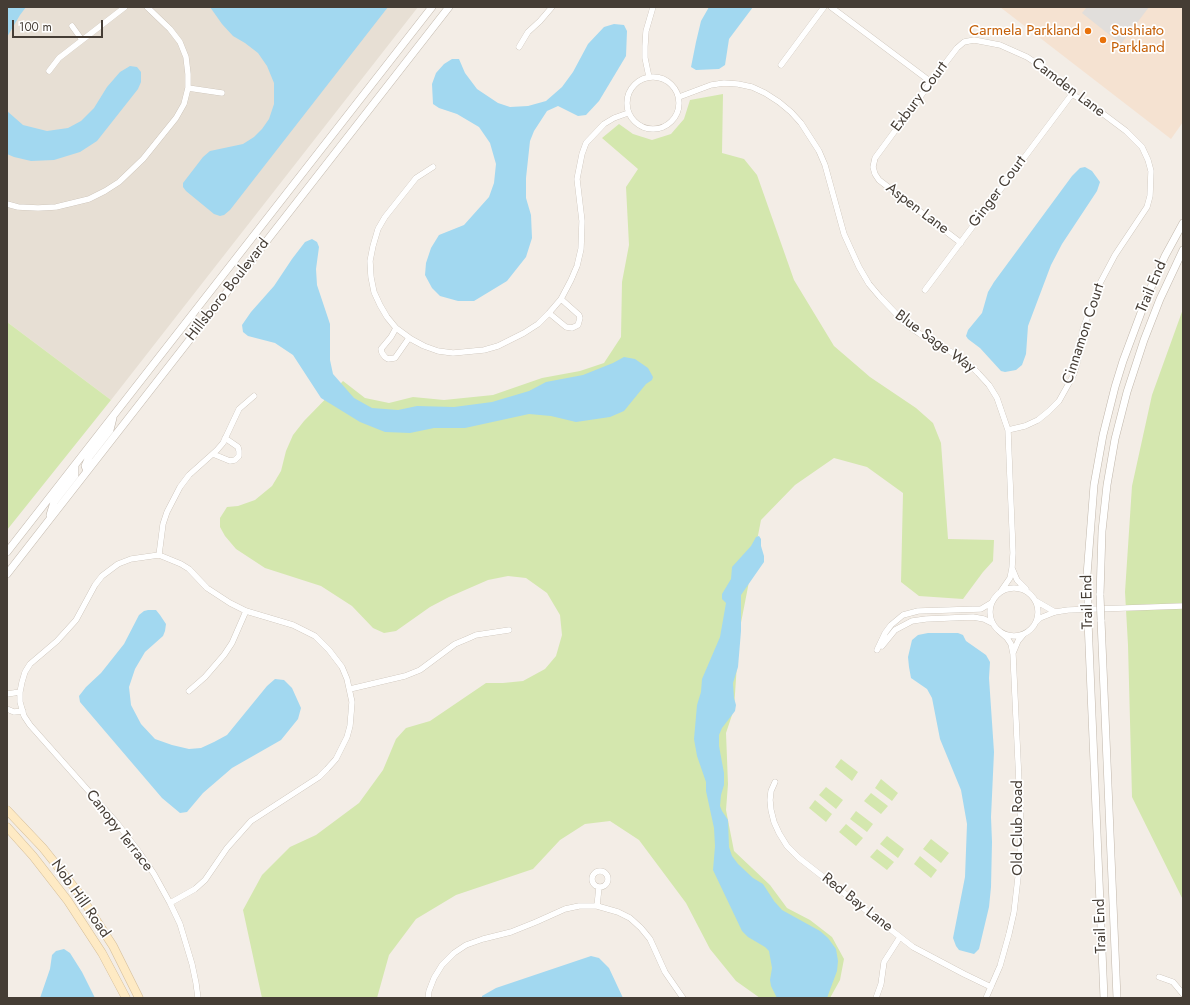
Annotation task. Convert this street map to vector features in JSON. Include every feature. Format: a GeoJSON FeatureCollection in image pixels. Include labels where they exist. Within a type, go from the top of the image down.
{"type":"FeatureCollection","features":[{"type":"Feature","properties":{"kind":"main road","name":"Nob Hill Road"},"geometry":{"type":"LineString","coordinates":[[7,810],[43,848],[78,892],[113,946],[139,998]]}},
{"type":"Feature","properties":{"kind":"main road","name":"Nob Hill Road"},"geometry":{"type":"LineString","coordinates":[[7,827],[33,856],[68,901],[102,953],[126,998]]}},
{"type":"Feature","properties":{"kind":"street"},"geometry":{"type":"LineString","coordinates":[[49,71],[59,58],[125,7]]}},
{"type":"Feature","properties":{"kind":"street"},"geometry":{"type":"LineString","coordinates":[[7,204],[18,207],[56,207],[89,199],[119,182],[143,159],[176,118],[184,104],[188,88],[186,57],[180,42],[170,29],[147,7]]}},
{"type":"Feature","properties":{"kind":"street","name":"Hillsboro Boulevard"},"geometry":{"type":"LineString","coordinates":[[7,552],[432,7]]}},
{"type":"Feature","properties":{"kind":"street","name":"Hillsboro Boulevard"},"geometry":{"type":"LineString","coordinates":[[7,574],[449,7]]}},
{"type":"Feature","properties":{"kind":"street"},"geometry":{"type":"LineString","coordinates":[[519,47],[528,32],[552,7]]}},
{"type":"Feature","properties":{"kind":"street"},"geometry":{"type":"LineString","coordinates":[[649,77],[645,58],[645,46],[646,32],[653,7]]}},
{"type":"Feature","properties":{"kind":"street"},"geometry":{"type":"LineString","coordinates":[[781,65],[824,7]]}},
{"type":"Feature","properties":{"kind":"street"},"geometry":{"type":"LineString","coordinates":[[831,7],[931,82]]}},
{"type":"Feature","properties":{"kind":"street"},"geometry":{"type":"LineString","coordinates":[[72,26],[82,40]]}},
{"type":"Feature","properties":{"kind":"street","name":"Exbury Court"},"geometry":{"type":"LineString","coordinates":[[875,174],[873,167],[875,158],[957,48],[964,42],[974,40],[985,41]]}},
{"type":"Feature","properties":{"kind":"street","name":"Camden Lane"},"geometry":{"type":"LineString","coordinates":[[985,41],[1000,45],[1027,57],[1039,65],[1072,94],[1102,113],[1134,138],[1142,147],[1151,171]]}},
{"type":"Feature","properties":{"kind":"street"},"geometry":{"type":"LineString","coordinates":[[649,77],[663,79],[668,82],[674,87],[679,96],[679,110],[676,116],[667,126],[661,128],[654,129],[642,127],[636,123],[628,112],[627,104],[630,93],[637,82],[649,77]]}},
{"type":"Feature","properties":{"kind":"street","name":"Blue Sage Way"},"geometry":{"type":"LineString","coordinates":[[679,96],[711,85],[724,83],[738,84],[752,87],[766,93],[790,112],[801,123],[819,151],[825,165],[844,234],[859,267],[869,284],[880,298],[906,324],[964,360],[978,372],[989,385],[997,398],[1008,430],[1013,553],[1010,578],[1001,591]]}},
{"type":"Feature","properties":{"kind":"street"},"geometry":{"type":"LineString","coordinates":[[188,88],[222,93]]}},
{"type":"Feature","properties":{"kind":"street","name":"Ginger Court"},"geometry":{"type":"LineString","coordinates":[[925,290],[1072,94]]}},
{"type":"Feature","properties":{"kind":"street"},"geometry":{"type":"LineString","coordinates":[[433,167],[416,178],[385,217],[378,229],[370,261],[374,292],[387,318],[396,328],[409,338],[424,346],[438,351],[453,353],[484,350],[498,346],[538,324],[561,299],[577,266],[580,249],[582,221],[577,192],[577,179],[582,154],[586,143],[604,124],[628,112]]}},
{"type":"Feature","properties":{"kind":"street","name":"Cinnamon Court"},"geometry":{"type":"LineString","coordinates":[[1008,430],[1025,426],[1038,420],[1059,401],[1067,390],[1075,370],[1083,329],[1098,287],[1115,255],[1146,207],[1150,196],[1151,171]]}},
{"type":"Feature","properties":{"kind":"street","name":"Aspen Lane"},"geometry":{"type":"LineString","coordinates":[[875,174],[879,180],[960,243]]}},
{"type":"Feature","properties":{"kind":"street","name":"Trail End"},"geometry":{"type":"LineString","coordinates":[[1104,998],[1087,575],[1094,485],[1103,435],[1115,387],[1127,349],[1148,294],[1165,256],[1183,222]]}},
{"type":"Feature","properties":{"kind":"street","name":"Trail End"},"geometry":{"type":"LineString","coordinates":[[1117,998],[1100,595],[1102,531],[1107,485],[1115,439],[1127,392],[1144,340],[1160,299],[1183,250]]}},
{"type":"Feature","properties":{"kind":"street"},"geometry":{"type":"LineString","coordinates":[[549,313],[566,327],[572,328],[578,325],[579,315],[561,299]]}},
{"type":"Feature","properties":{"kind":"street"},"geometry":{"type":"LineString","coordinates":[[396,328],[381,349],[385,357],[388,359],[395,358],[409,338]]}},
{"type":"Feature","properties":{"kind":"street"},"geometry":{"type":"LineString","coordinates":[[170,903],[195,889],[205,880],[227,848],[251,821],[319,777],[336,759],[342,748],[350,726],[352,702],[350,689],[342,667],[330,650],[315,636],[293,625],[246,611],[207,588],[185,567],[159,555],[163,524],[173,499],[180,487],[189,475],[217,450],[225,438],[239,409],[254,396]]}},
{"type":"Feature","properties":{"kind":"street"},"geometry":{"type":"LineString","coordinates":[[87,471],[85,466],[89,457],[110,430],[113,416]]}},
{"type":"Feature","properties":{"kind":"street"},"geometry":{"type":"LineString","coordinates":[[213,454],[230,461],[235,460],[239,456],[238,447],[225,438]]}},
{"type":"Feature","properties":{"kind":"street"},"geometry":{"type":"LineString","coordinates":[[49,519],[54,502],[75,475],[75,466]]}},
{"type":"Feature","properties":{"kind":"street","name":"Canopy Terrace"},"geometry":{"type":"LineString","coordinates":[[159,555],[131,559],[118,564],[102,576],[94,585],[76,620],[57,641],[30,664],[25,672],[20,692],[20,702],[24,716],[30,725],[116,823],[139,852],[170,903],[180,924],[192,964],[198,998]]}},
{"type":"Feature","properties":{"kind":"street"},"geometry":{"type":"LineString","coordinates":[[1012,568],[1017,580],[1028,592],[1036,600],[1055,612]]}},
{"type":"Feature","properties":{"kind":"street"},"geometry":{"type":"LineString","coordinates":[[992,623],[990,613],[991,603],[1001,591],[1017,588],[1028,592]]}},
{"type":"Feature","properties":{"kind":"street"},"geometry":{"type":"LineString","coordinates":[[1036,600],[1038,612],[1036,622]]}},
{"type":"Feature","properties":{"kind":"street"},"geometry":{"type":"LineString","coordinates":[[991,603],[981,609],[918,611],[903,615],[898,618],[885,632],[878,650],[895,630],[912,621],[926,619],[973,617],[984,619],[992,623],[1004,634],[1014,636],[1025,634]]}},
{"type":"Feature","properties":{"kind":"street"},"geometry":{"type":"LineString","coordinates":[[1013,654],[1018,641],[1040,618],[1055,612],[1068,610],[1183,606]]}},
{"type":"Feature","properties":{"kind":"street"},"geometry":{"type":"LineString","coordinates":[[189,692],[205,677],[224,655],[232,643],[246,611]]}},
{"type":"Feature","properties":{"kind":"street"},"geometry":{"type":"LineString","coordinates":[[350,689],[405,676],[420,670],[455,644],[476,635],[509,630]]}},
{"type":"Feature","properties":{"kind":"street","name":"Old Club Road"},"geometry":{"type":"LineString","coordinates":[[986,998],[1000,966],[1009,934],[1014,912],[1020,860],[1021,826],[1013,654],[1007,638],[999,631]]}},
{"type":"Feature","properties":{"kind":"street"},"geometry":{"type":"LineString","coordinates":[[7,694],[20,692]]}},
{"type":"Feature","properties":{"kind":"street"},"geometry":{"type":"LineString","coordinates":[[7,710],[14,712],[23,711]]}},
{"type":"Feature","properties":{"kind":"street","name":"Red Bay Lane"},"geometry":{"type":"LineString","coordinates":[[775,782],[771,791],[771,810],[779,833],[787,846],[799,858],[900,937],[926,954],[991,987]]}},
{"type":"Feature","properties":{"kind":"street"},"geometry":{"type":"LineString","coordinates":[[597,906],[598,887]]}},
{"type":"Feature","properties":{"kind":"street"},"geometry":{"type":"LineString","coordinates":[[428,998],[434,978],[442,965],[454,953],[466,945],[517,929],[579,906],[606,907],[630,918],[650,939],[665,972],[684,998]]}},
{"type":"Feature","properties":{"kind":"street"},"geometry":{"type":"LineString","coordinates":[[876,998],[881,984],[884,962],[900,937]]}},
{"type":"Feature","properties":{"kind":"street"},"geometry":{"type":"LineString","coordinates":[[1159,978],[1173,982],[1183,994]]}},
{"type":"Feature","properties":{"kind":"shaded area"},"geometry":{"type":"Polygon","coordinates":[[[7,7],[418,7],[111,400],[7,322],[7,7]]]}},
{"type":"Feature","properties":{"kind":"shaded area"},"geometry":{"type":"Polygon","coordinates":[[[1000,7],[1183,7],[1183,122],[1171,139],[1000,7]]]}},
{"type":"Feature","properties":{"kind":"shaded area"},"geometry":{"type":"Polygon","coordinates":[[[1087,7],[1149,7],[1121,44],[1082,13],[1087,7]]]}},
{"type":"Feature","properties":{"kind":"green space"},"geometry":{"type":"Polygon","coordinates":[[[723,94],[722,153],[744,159],[757,175],[794,280],[834,346],[870,377],[916,408],[933,423],[941,443],[948,539],[994,540],[993,561],[963,599],[919,596],[901,582],[903,493],[867,467],[834,458],[795,485],[761,520],[739,633],[734,709],[726,733],[728,784],[726,810],[734,851],[770,885],[787,908],[810,920],[832,937],[844,959],[840,980],[830,998],[760,998],[736,981],[710,949],[686,903],[639,840],[610,821],[585,824],[560,840],[533,869],[456,895],[416,919],[389,955],[377,998],[262,998],[243,910],[262,875],[290,847],[316,835],[359,803],[383,770],[396,739],[406,728],[430,721],[486,683],[523,681],[545,669],[556,656],[562,635],[560,615],[547,593],[526,578],[508,576],[488,580],[449,597],[430,607],[396,631],[384,633],[373,628],[352,606],[321,586],[265,568],[236,549],[225,536],[220,527],[220,518],[227,507],[238,506],[255,500],[272,486],[281,471],[286,451],[293,435],[304,421],[343,381],[365,398],[389,403],[413,397],[444,400],[493,395],[542,378],[580,371],[604,363],[621,337],[622,282],[629,245],[626,187],[638,169],[602,138],[619,124],[633,134],[652,140],[671,134],[684,119],[690,100],[723,94]]]}},
{"type":"Feature","properties":{"kind":"green space"},"geometry":{"type":"Polygon","coordinates":[[[1183,309],[1183,900],[1132,797],[1125,592],[1132,486],[1152,395],[1183,309]]]}},
{"type":"Feature","properties":{"kind":"green space"},"geometry":{"type":"Polygon","coordinates":[[[7,322],[111,400],[7,530],[7,322]]]}},
{"type":"Feature","properties":{"kind":"green space"},"geometry":{"type":"Polygon","coordinates":[[[841,759],[858,772],[852,781],[835,767],[841,759]]]}},
{"type":"Feature","properties":{"kind":"green space"},"geometry":{"type":"Polygon","coordinates":[[[881,779],[898,793],[892,801],[875,788],[881,779]]]}},
{"type":"Feature","properties":{"kind":"green space"},"geometry":{"type":"Polygon","coordinates":[[[826,787],[843,800],[836,809],[819,795],[826,787]]]}},
{"type":"Feature","properties":{"kind":"green space"},"geometry":{"type":"Polygon","coordinates":[[[871,793],[888,806],[881,814],[864,801],[871,793]]]}},
{"type":"Feature","properties":{"kind":"green space"},"geometry":{"type":"Polygon","coordinates":[[[815,800],[832,814],[826,822],[809,808],[815,800]]]}},
{"type":"Feature","properties":{"kind":"green space"},"geometry":{"type":"Polygon","coordinates":[[[856,811],[873,824],[867,832],[850,819],[856,811]]]}},
{"type":"Feature","properties":{"kind":"green space"},"geometry":{"type":"Polygon","coordinates":[[[846,824],[863,838],[856,846],[839,832],[846,824]]]}},
{"type":"Feature","properties":{"kind":"green space"},"geometry":{"type":"Polygon","coordinates":[[[887,836],[904,849],[898,858],[880,844],[887,836]]]}},
{"type":"Feature","properties":{"kind":"green space"},"geometry":{"type":"Polygon","coordinates":[[[931,839],[949,853],[941,863],[923,849],[931,839]]]}},
{"type":"Feature","properties":{"kind":"green space"},"geometry":{"type":"Polygon","coordinates":[[[877,849],[894,862],[887,870],[870,857],[877,849]]]}},
{"type":"Feature","properties":{"kind":"green space"},"geometry":{"type":"Polygon","coordinates":[[[920,856],[937,870],[931,878],[914,864],[920,856]]]}},
{"type":"Feature","properties":{"kind":"water"},"geometry":{"type":"Polygon","coordinates":[[[7,7],[26,7],[7,37],[7,7]]]}},
{"type":"Feature","properties":{"kind":"water"},"geometry":{"type":"Polygon","coordinates":[[[210,7],[388,7],[230,210],[224,215],[220,216],[214,214],[186,191],[183,187],[183,183],[203,157],[210,151],[243,144],[254,137],[262,129],[269,119],[274,104],[274,83],[267,66],[258,53],[233,36],[210,7]]]}},
{"type":"Feature","properties":{"kind":"water"},"geometry":{"type":"Polygon","coordinates":[[[709,7],[753,7],[729,39],[725,65],[719,69],[696,70],[691,67],[696,42],[701,21],[709,7]]]}},
{"type":"Feature","properties":{"kind":"water"},"geometry":{"type":"Polygon","coordinates":[[[614,24],[624,25],[627,31],[626,56],[599,101],[586,115],[578,116],[558,106],[547,111],[534,131],[530,141],[526,178],[526,198],[531,215],[532,238],[526,257],[507,281],[474,301],[458,301],[440,296],[432,288],[425,275],[426,263],[431,248],[439,235],[464,225],[489,197],[494,183],[496,164],[490,143],[479,127],[457,114],[439,108],[433,104],[432,84],[436,73],[444,64],[452,59],[459,59],[465,73],[477,89],[498,103],[510,107],[528,106],[546,101],[562,87],[573,72],[588,44],[604,27],[614,24]]]}},
{"type":"Feature","properties":{"kind":"water"},"geometry":{"type":"Polygon","coordinates":[[[130,66],[137,67],[141,72],[141,82],[138,89],[97,141],[80,152],[54,160],[31,161],[7,154],[7,111],[23,125],[47,131],[68,128],[81,121],[94,108],[107,87],[120,72],[130,66]]]}},
{"type":"Feature","properties":{"kind":"water"},"geometry":{"type":"Polygon","coordinates":[[[1085,167],[1092,171],[1100,182],[1097,191],[1062,244],[1051,265],[1028,326],[1026,354],[1022,365],[1016,370],[1005,372],[1001,371],[980,348],[968,339],[966,336],[968,330],[982,313],[988,292],[994,282],[1072,176],[1080,168],[1085,167]]]}},
{"type":"Feature","properties":{"kind":"water"},"geometry":{"type":"Polygon","coordinates":[[[312,239],[317,242],[319,247],[316,269],[317,285],[330,324],[330,360],[333,374],[354,398],[372,408],[398,410],[417,406],[454,407],[492,402],[529,391],[546,382],[583,375],[624,357],[635,359],[648,368],[653,377],[652,380],[646,384],[624,411],[610,417],[576,422],[551,416],[529,414],[465,428],[434,428],[410,433],[385,432],[360,422],[321,398],[293,355],[275,343],[248,336],[243,332],[242,325],[251,312],[274,286],[305,242],[312,239]]]}},
{"type":"Feature","properties":{"kind":"water"},"geometry":{"type":"Polygon","coordinates":[[[759,536],[761,539],[764,562],[741,595],[741,631],[738,667],[733,683],[736,705],[735,711],[722,728],[719,735],[719,746],[724,773],[724,785],[720,806],[728,820],[729,847],[732,856],[738,864],[753,878],[763,884],[782,910],[820,931],[828,938],[836,949],[838,961],[837,971],[827,998],[777,998],[771,986],[770,980],[772,968],[769,951],[748,937],[742,931],[713,870],[715,846],[714,828],[706,791],[706,782],[697,756],[694,739],[697,705],[701,692],[702,679],[720,637],[726,603],[722,599],[722,594],[731,579],[732,567],[751,546],[756,537],[759,536]]]}},
{"type":"Feature","properties":{"kind":"water"},"geometry":{"type":"Polygon","coordinates":[[[148,610],[156,610],[166,624],[165,631],[163,636],[145,652],[135,669],[129,687],[131,705],[141,724],[155,739],[189,749],[201,748],[214,742],[227,735],[267,686],[275,679],[284,680],[292,688],[301,708],[298,719],[281,740],[232,768],[203,793],[187,812],[180,813],[162,798],[80,702],[79,696],[101,673],[124,644],[139,615],[148,610]]]}},
{"type":"Feature","properties":{"kind":"water"},"geometry":{"type":"Polygon","coordinates":[[[928,633],[958,633],[963,635],[966,641],[986,655],[990,662],[989,678],[994,752],[991,817],[991,887],[989,907],[979,949],[974,954],[959,950],[953,938],[965,877],[967,824],[961,790],[940,739],[932,698],[927,689],[911,678],[909,667],[908,657],[912,640],[918,635],[928,633]]]}},
{"type":"Feature","properties":{"kind":"water"},"geometry":{"type":"Polygon","coordinates":[[[64,949],[70,953],[82,972],[95,998],[40,998],[50,969],[52,955],[56,951],[64,949]]]}},
{"type":"Feature","properties":{"kind":"water"},"geometry":{"type":"Polygon","coordinates":[[[591,956],[599,958],[609,968],[623,998],[482,998],[482,996],[496,988],[591,956]]]}},
{"type":"Feature","properties":{"kind":"place","name":"Carmela Parkland"},"geometry":{"type":"Point","coordinates":[1088,31]}},
{"type":"Feature","properties":{"kind":"place","name":"Sushiato Parkland"},"geometry":{"type":"Point","coordinates":[1103,40]}}]}
